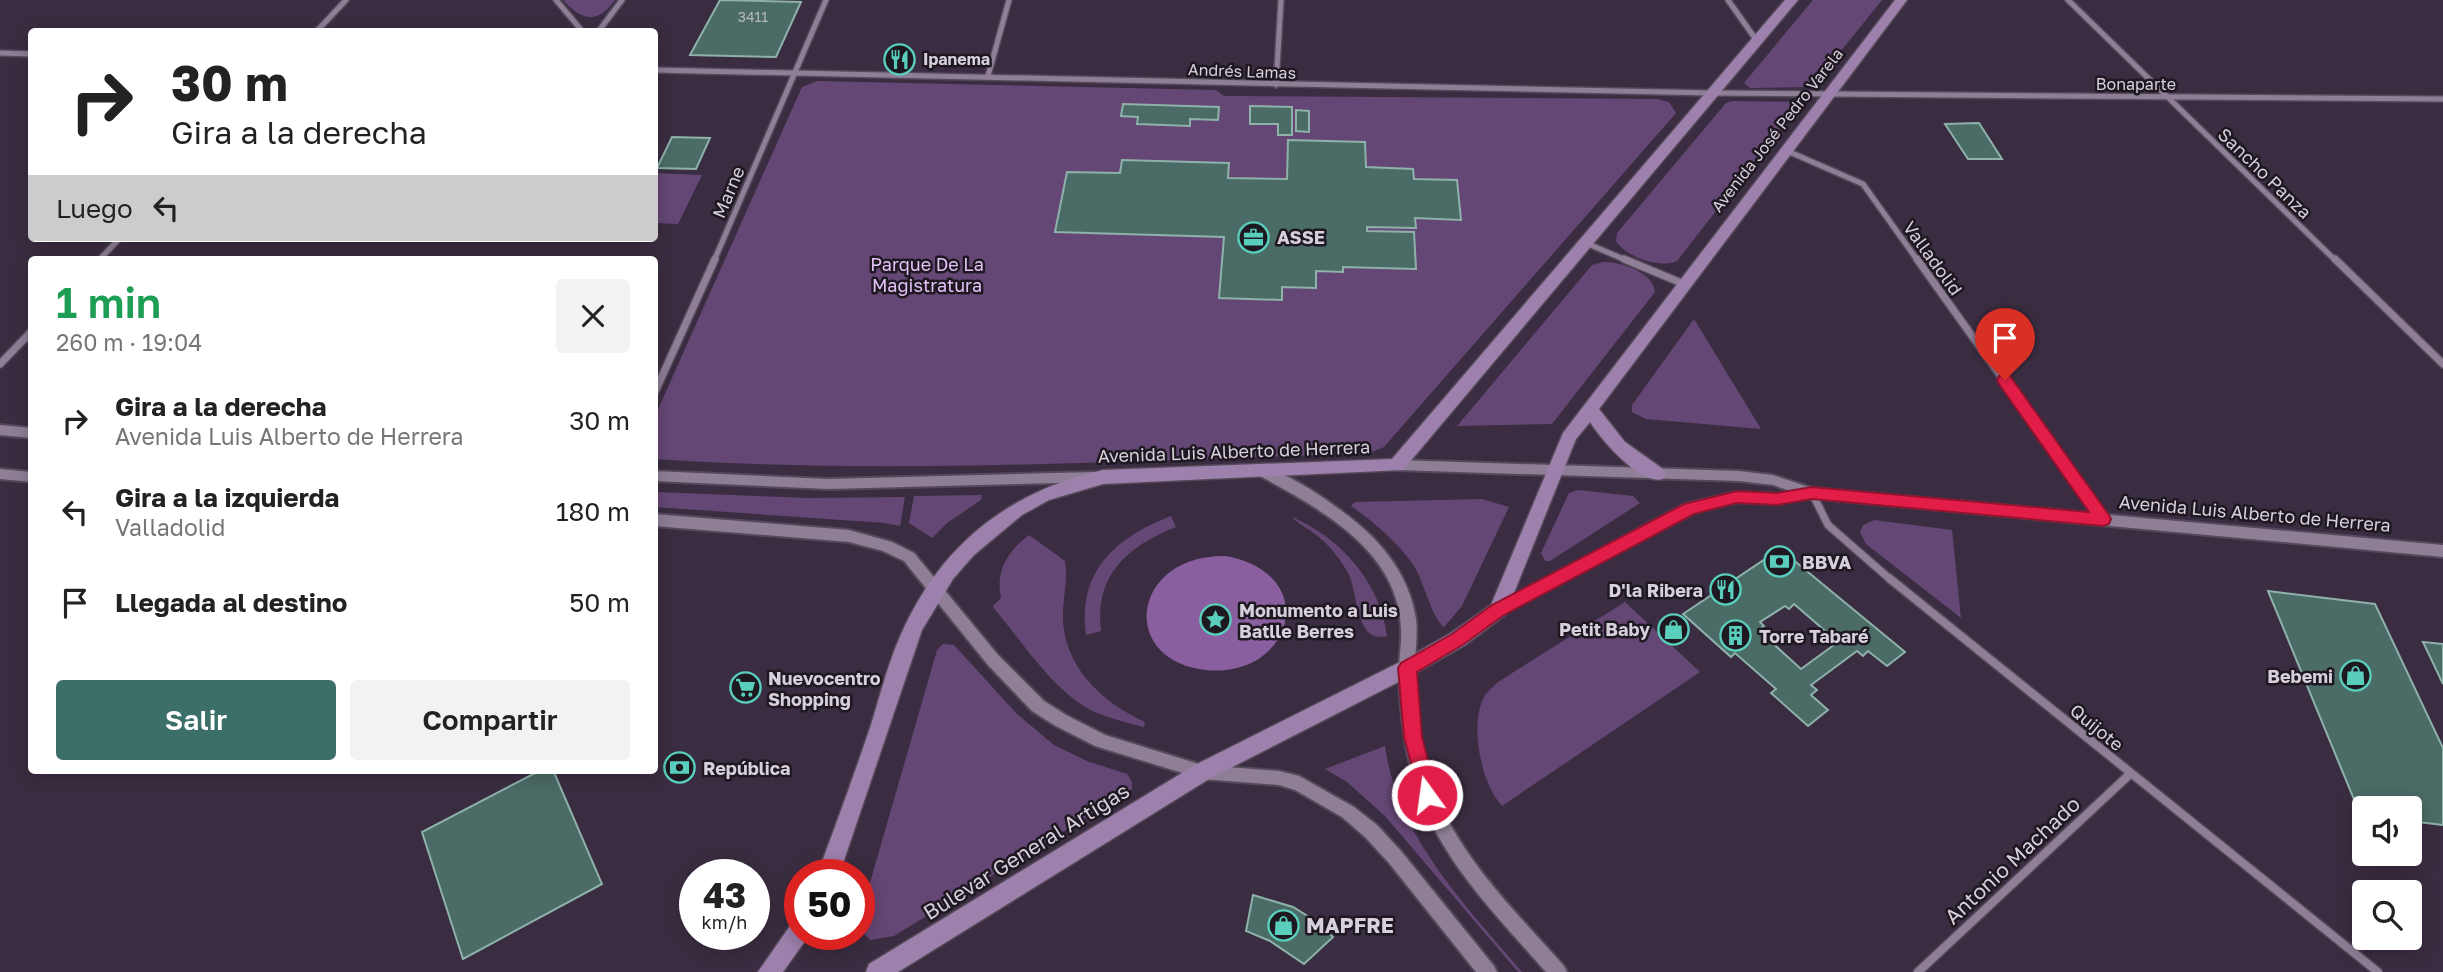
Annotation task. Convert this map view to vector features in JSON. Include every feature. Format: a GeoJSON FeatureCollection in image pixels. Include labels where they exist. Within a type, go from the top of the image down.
{"type":"FeatureCollection","features":[{"type":"Feature","properties":{"kind":"main road"},"geometry":{"type":"LineString","coordinates":[[1397,466],[1792,0]]}},
{"type":"Feature","properties":{"kind":"main road","name":"Avenida José Pedro Varela"},"geometry":{"type":"LineString","coordinates":[[1498,610],[1569,437],[1901,0]]}},
{"type":"Feature","properties":{"kind":"main road"},"geometry":{"type":"LineString","coordinates":[[1591,409],[1605,435],[1629,456],[1657,474]]}},
{"type":"Feature","properties":{"kind":"main road"},"geometry":{"type":"LineString","coordinates":[[0,430],[28,433]]}},
{"type":"Feature","properties":{"kind":"main road","name":"Avenida Luis Alberto de Herrera"},"geometry":{"type":"LineString","coordinates":[[658,476],[828,484],[1397,466],[1657,474],[1773,480],[1812,493],[2443,551]]}},
{"type":"Feature","properties":{"kind":"main road"},"geometry":{"type":"LineString","coordinates":[[1265,472],[1346,520],[1361,532],[1387,562],[1404,597],[1408,615],[1407,668],[1413,737],[1427,795],[1445,831],[1471,869],[1558,972]]}},
{"type":"Feature","properties":{"kind":"main road"},"geometry":{"type":"LineString","coordinates":[[0,474],[28,477]]}},
{"type":"Feature","properties":{"kind":"main road"},"geometry":{"type":"LineString","coordinates":[[833,859],[913,627],[962,552],[1005,517],[1059,486],[1103,477]]}},
{"type":"Feature","properties":{"kind":"main road","name":"Avenida Luis Alberto de Herrera"},"geometry":{"type":"LineString","coordinates":[[1407,668],[1458,639],[1498,610],[1690,508],[1737,497],[1777,499],[1812,493]]}},
{"type":"Feature","properties":{"kind":"main road"},"geometry":{"type":"LineString","coordinates":[[658,520],[865,539],[887,545],[909,557],[993,660],[1038,706],[1101,741],[1202,772],[1279,778],[1310,789],[1348,812],[1371,831],[1395,857],[1488,972]]}},
{"type":"Feature","properties":{"kind":"main road","name":"Bulevar General Artigas"},"geometry":{"type":"LineString","coordinates":[[877,972],[1202,772],[1407,668]]}},
{"type":"Feature","properties":{"kind":"main road"},"geometry":{"type":"LineString","coordinates":[[769,972],[786,950]]}},
{"type":"Feature","properties":{"kind":"street"},"geometry":{"type":"LineString","coordinates":[[320,28],[346,0]]}},
{"type":"Feature","properties":{"kind":"street"},"geometry":{"type":"LineString","coordinates":[[556,0],[580,28]]}},
{"type":"Feature","properties":{"kind":"street"},"geometry":{"type":"LineString","coordinates":[[602,28],[622,0]]}},
{"type":"Feature","properties":{"kind":"street","name":"Marne"},"geometry":{"type":"LineString","coordinates":[[658,386],[691,316],[826,0]]}},
{"type":"Feature","properties":{"kind":"street"},"geometry":{"type":"LineString","coordinates":[[988,76],[1009,0]]}},
{"type":"Feature","properties":{"kind":"street"},"geometry":{"type":"LineString","coordinates":[[1276,85],[1282,0]]}},
{"type":"Feature","properties":{"kind":"street"},"geometry":{"type":"LineString","coordinates":[[1728,0],[1757,41]]}},
{"type":"Feature","properties":{"kind":"street","name":"Sancho Panza"},"geometry":{"type":"LineString","coordinates":[[2068,0],[2443,364]]}},
{"type":"Feature","properties":{"kind":"street"},"geometry":{"type":"LineString","coordinates":[[0,53],[28,54]]}},
{"type":"Feature","properties":{"kind":"street","name":"Andrés Lamas"},"geometry":{"type":"LineString","coordinates":[[658,70],[1276,85],[1830,94]]}},
{"type":"Feature","properties":{"kind":"street","name":"Bonaparte"},"geometry":{"type":"LineString","coordinates":[[1830,94],[2443,99]]}},
{"type":"Feature","properties":{"kind":"street","name":"Valladolid"},"geometry":{"type":"LineString","coordinates":[[1785,150],[1863,184],[2103,519]]}},
{"type":"Feature","properties":{"kind":"street"},"geometry":{"type":"LineString","coordinates":[[103,256],[116,242]]}},
{"type":"Feature","properties":{"kind":"street"},"geometry":{"type":"LineString","coordinates":[[1585,243],[1684,284]]}},
{"type":"Feature","properties":{"kind":"street"},"geometry":{"type":"LineString","coordinates":[[0,364],[28,335]]}},
{"type":"Feature","properties":{"kind":"street","name":"Quijote"},"geometry":{"type":"LineString","coordinates":[[1812,493],[1828,525],[1860,556],[2378,972]]}},
{"type":"Feature","properties":{"kind":"street","name":"Antonio Machado"},"geometry":{"type":"LineString","coordinates":[[1918,972],[2130,774]]}},
{"type":"Feature","properties":{"kind":"green space"},"geometry":{"type":"Polygon","coordinates":[[[563,0],[615,0],[602,13],[589,17],[576,12],[563,0]]]}},
{"type":"Feature","properties":{"kind":"green space"},"geometry":{"type":"Polygon","coordinates":[[[1813,0],[1882,0],[1812,87],[1750,88],[1744,83],[1813,0]]]}},
{"type":"Feature","properties":{"kind":"green space","name":"Parque De La Magistratura"},"geometry":{"type":"Polygon","coordinates":[[[817,81],[1216,90],[1224,96],[1657,99],[1669,102],[1676,113],[1384,447],[1367,454],[922,466],[744,464],[658,459],[658,409],[802,87],[817,81]]]}},
{"type":"Feature","properties":{"kind":"green space"},"geometry":{"type":"Polygon","coordinates":[[[1793,102],[1797,107],[1677,261],[1662,264],[1627,252],[1616,241],[1617,233],[1726,103],[1793,102]]]}},
{"type":"Feature","properties":{"kind":"green space"},"geometry":{"type":"Polygon","coordinates":[[[658,173],[702,175],[678,224],[658,223],[658,173]]]}},
{"type":"Feature","properties":{"kind":"green space"},"geometry":{"type":"Polygon","coordinates":[[[1603,262],[1618,263],[1642,273],[1649,279],[1655,292],[1552,424],[1457,426],[1592,265],[1603,262]]]}},
{"type":"Feature","properties":{"kind":"green space"},"geometry":{"type":"Polygon","coordinates":[[[1694,319],[1761,429],[1646,419],[1632,412],[1632,405],[1694,319]]]}},
{"type":"Feature","properties":{"kind":"green space"},"geometry":{"type":"Polygon","coordinates":[[[1578,490],[1633,496],[1640,503],[1550,561],[1545,561],[1541,553],[1569,493],[1578,490]]]}},
{"type":"Feature","properties":{"kind":"green space"},"geometry":{"type":"Polygon","coordinates":[[[658,492],[809,498],[905,497],[900,526],[658,507],[658,492]]]}},
{"type":"Feature","properties":{"kind":"green space"},"geometry":{"type":"Polygon","coordinates":[[[982,495],[981,500],[947,523],[932,538],[909,523],[914,496],[982,495]]]}},
{"type":"Feature","properties":{"kind":"green space"},"geometry":{"type":"Polygon","coordinates":[[[1482,499],[1509,507],[1462,606],[1444,627],[1435,616],[1412,563],[1384,532],[1351,506],[1355,502],[1482,499]]]}},
{"type":"Feature","properties":{"kind":"green space"},"geometry":{"type":"Polygon","coordinates":[[[1171,516],[1176,527],[1143,543],[1118,565],[1103,594],[1101,631],[1086,635],[1088,592],[1105,559],[1134,534],[1171,516]]]}},
{"type":"Feature","properties":{"kind":"green space"},"geometry":{"type":"Polygon","coordinates":[[[1292,517],[1327,537],[1355,564],[1376,598],[1387,636],[1377,637],[1363,625],[1348,573],[1325,543],[1292,517]]]}},
{"type":"Feature","properties":{"kind":"green space"},"geometry":{"type":"Polygon","coordinates":[[[1874,520],[1952,530],[1961,618],[1866,544],[1860,532],[1863,525],[1874,520]]]}},
{"type":"Feature","properties":{"kind":"green space"},"geometry":{"type":"Polygon","coordinates":[[[1029,535],[1065,561],[1064,629],[1068,647],[1076,663],[1098,692],[1128,714],[1145,722],[1144,727],[1097,713],[1068,694],[1042,668],[993,606],[1001,598],[1000,579],[1005,562],[1029,535]]]}},
{"type":"Feature","properties":{"kind":"green space"},"geometry":{"type":"Polygon","coordinates":[[[1625,602],[1700,672],[1502,806],[1488,784],[1480,754],[1478,724],[1484,696],[1498,682],[1625,602]]]}},
{"type":"Feature","properties":{"kind":"green space"},"geometry":{"type":"Polygon","coordinates":[[[943,644],[954,645],[1017,714],[1054,745],[1087,761],[1127,774],[1132,782],[1132,789],[894,936],[875,939],[875,865],[937,650],[943,644]]]}},
{"type":"Feature","properties":{"kind":"green space"},"geometry":{"type":"Polygon","coordinates":[[[1385,746],[1392,779],[1403,810],[1419,839],[1457,895],[1522,972],[1518,972],[1385,816],[1347,782],[1325,769],[1385,746]]]}},
{"type":"Feature","properties":{"kind":"shaded area"},"geometry":{"type":"Polygon","coordinates":[[[1225,556],[1257,567],[1274,580],[1285,600],[1286,612],[1281,633],[1263,656],[1238,668],[1205,670],[1177,662],[1158,648],[1148,629],[1147,609],[1154,589],[1170,572],[1194,560],[1225,556]]]}},
{"type":"Feature","properties":{"kind":"building"},"geometry":{"type":"Polygon","coordinates":[[[720,0],[801,2],[776,57],[690,55],[720,0]]]}},
{"type":"Feature","properties":{"kind":"building"},"geometry":{"type":"Polygon","coordinates":[[[1123,104],[1219,107],[1218,120],[1190,119],[1190,126],[1137,124],[1138,117],[1121,116],[1123,104]]]}},
{"type":"Feature","properties":{"kind":"building"},"geometry":{"type":"Polygon","coordinates":[[[1250,106],[1292,107],[1292,135],[1278,135],[1278,124],[1250,124],[1250,106]]]}},
{"type":"Feature","properties":{"kind":"building"},"geometry":{"type":"Polygon","coordinates":[[[1296,110],[1309,111],[1309,132],[1296,131],[1296,110]]]}},
{"type":"Feature","properties":{"kind":"building"},"geometry":{"type":"Polygon","coordinates":[[[1979,123],[2002,159],[1968,159],[1945,124],[1979,123]]]}},
{"type":"Feature","properties":{"kind":"building"},"geometry":{"type":"Polygon","coordinates":[[[672,137],[710,138],[696,169],[658,166],[672,137]]]}},
{"type":"Feature","properties":{"kind":"building"},"geometry":{"type":"Polygon","coordinates":[[[1288,140],[1365,142],[1366,167],[1413,169],[1414,179],[1457,180],[1461,220],[1415,218],[1416,228],[1367,227],[1367,231],[1414,232],[1416,269],[1343,267],[1343,272],[1316,271],[1316,288],[1282,287],[1282,300],[1219,298],[1224,237],[1055,232],[1067,172],[1120,173],[1122,160],[1229,163],[1228,178],[1287,179],[1288,140]]]}},
{"type":"Feature","properties":{"kind":"building","name":"Torre Tabaré"},"geometry":{"type":"Polygon","coordinates":[[[1780,549],[1905,652],[1887,666],[1868,651],[1863,656],[1857,651],[1811,685],[1817,690],[1811,695],[1828,710],[1808,726],[1771,693],[1776,689],[1735,653],[1731,657],[1683,614],[1780,549]],[[1794,604],[1789,609],[1785,606],[1760,622],[1764,626],[1758,630],[1801,669],[1838,642],[1794,604]]]}},
{"type":"Feature","properties":{"kind":"building","name":"Bebemi"},"geometry":{"type":"Polygon","coordinates":[[[2268,591],[2375,604],[2443,748],[2443,825],[2422,822],[2422,796],[2353,796],[2268,591]]]}},
{"type":"Feature","properties":{"kind":"building"},"geometry":{"type":"Polygon","coordinates":[[[2423,642],[2443,644],[2443,684],[2423,642]]]}},
{"type":"Feature","properties":{"kind":"building"},"geometry":{"type":"Polygon","coordinates":[[[533,774],[555,774],[602,884],[463,959],[422,832],[533,774]]]}},
{"type":"Feature","properties":{"kind":"building","name":"MAPFRE"},"geometry":{"type":"Polygon","coordinates":[[[1253,895],[1293,907],[1314,920],[1333,937],[1304,964],[1270,941],[1246,931],[1253,895]]]}},
{"type":"Feature","properties":{"kind":"place","name":"Ipanema"},"geometry":{"type":"Point","coordinates":[900,59]}},
{"type":"Feature","properties":{"kind":"place","name":"ASSE"},"geometry":{"type":"Point","coordinates":[1254,237]}},
{"type":"Feature","properties":{"kind":"place","name":"BBVA"},"geometry":{"type":"Point","coordinates":[1779,562]}},
{"type":"Feature","properties":{"kind":"place","name":"D'la Ribera"},"geometry":{"type":"Point","coordinates":[1726,590]}},
{"type":"Feature","properties":{"kind":"place","name":"Monumento a Luis Batlle Berres"},"geometry":{"type":"Point","coordinates":[1216,620]}},
{"type":"Feature","properties":{"kind":"place","name":"Petit Baby"},"geometry":{"type":"Point","coordinates":[1673,629]}},
{"type":"Feature","properties":{"kind":"place","name":"Torre Tabaré"},"geometry":{"type":"Point","coordinates":[1736,636]}},
{"type":"Feature","properties":{"kind":"place","name":"Bebemi"},"geometry":{"type":"Point","coordinates":[2356,676]}},
{"type":"Feature","properties":{"kind":"place","name":"Nuevocentro Shopping"},"geometry":{"type":"Point","coordinates":[745,688]}},
{"type":"Feature","properties":{"kind":"place","name":"República"},"geometry":{"type":"Point","coordinates":[680,768]}},
{"type":"Feature","properties":{"kind":"place","name":"MAPFRE"},"geometry":{"type":"Point","coordinates":[1283,925]}},
{"type":"Feature","properties":{"kind":"route"},"geometry":{"type":"LineString","coordinates":[[1427,795],[1413,737],[1407,668],[1482,624],[1498,610],[1690,508],[1737,497],[1777,499],[1812,493],[2103,519],[2005,380]]}}]}
